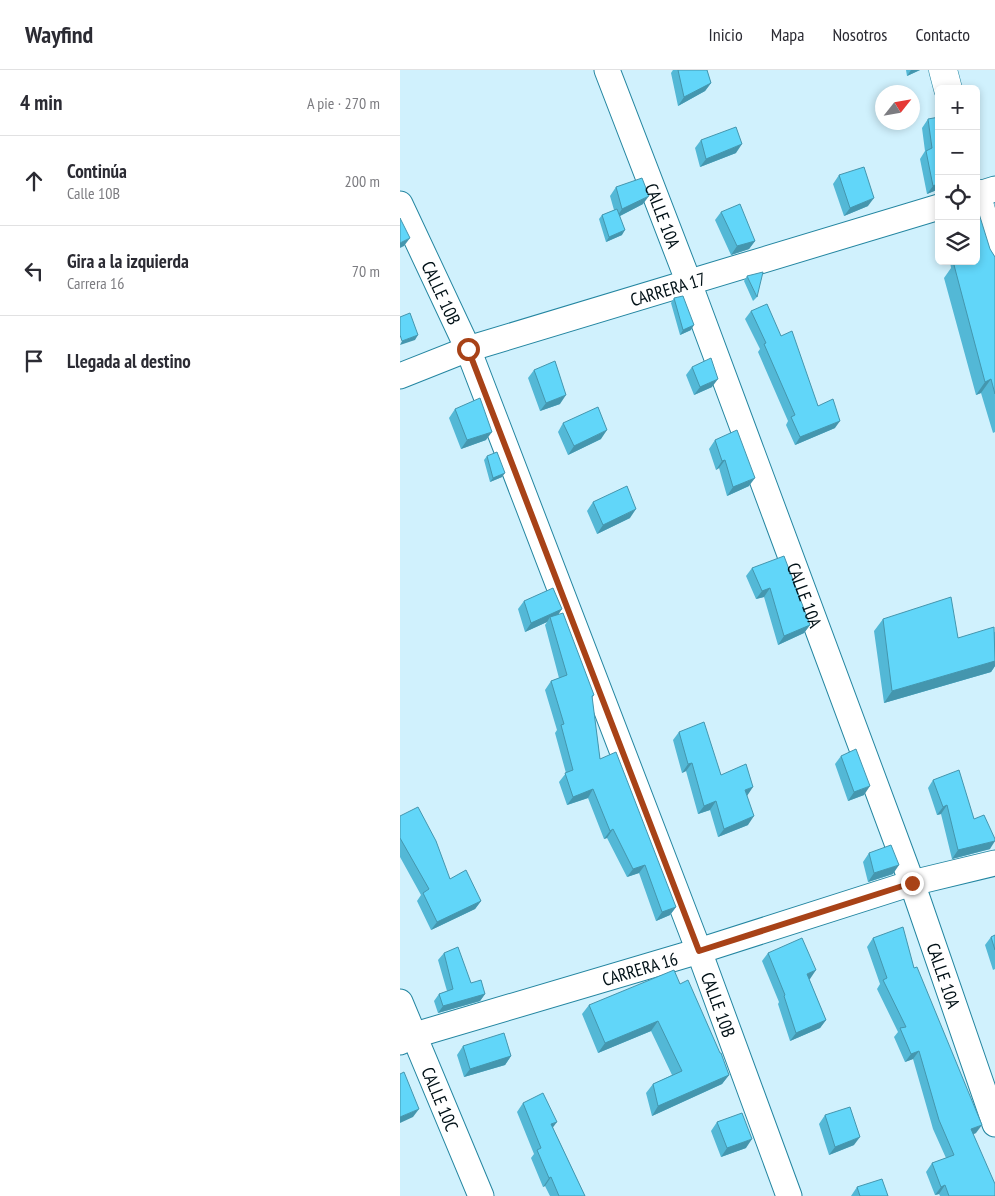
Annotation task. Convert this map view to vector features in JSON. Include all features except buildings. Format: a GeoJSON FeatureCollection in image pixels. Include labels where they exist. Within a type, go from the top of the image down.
{"type":"FeatureCollection","features":[{"type":"Feature","properties":{"kind":"street","name":"CALLE 10A"},"geometry":{"type":"LineString","coordinates":[[607,70],[689,282],[912,883],[995,1124]]}},
{"type":"Feature","properties":{"kind":"street"},"geometry":{"type":"LineString","coordinates":[[943,70],[947,85]]}},
{"type":"Feature","properties":{"kind":"street"},"geometry":{"type":"LineString","coordinates":[[980,194],[995,189]]}},
{"type":"Feature","properties":{"kind":"street","name":"CALLE 10B"},"geometry":{"type":"LineString","coordinates":[[400,204],[468,349],[699,951],[789,1196]]}},
{"type":"Feature","properties":{"kind":"street","name":"CARRERA 17"},"geometry":{"type":"LineString","coordinates":[[400,376],[468,349],[935,208]]}},
{"type":"Feature","properties":{"kind":"street"},"geometry":{"type":"LineString","coordinates":[[980,208],[995,258]]}},
{"type":"Feature","properties":{"kind":"street","name":"CARRERA 16"},"geometry":{"type":"LineString","coordinates":[[407,1038],[699,951],[912,883],[995,863]]}},
{"type":"Feature","properties":{"kind":"street","name":"CALLE 10C"},"geometry":{"type":"LineString","coordinates":[[400,1002],[407,1038],[481,1196]]}},
{"type":"Feature","properties":{"kind":"route"},"geometry":{"type":"LineString","coordinates":[[468,349],[699,951],[912,883]]}}]}
